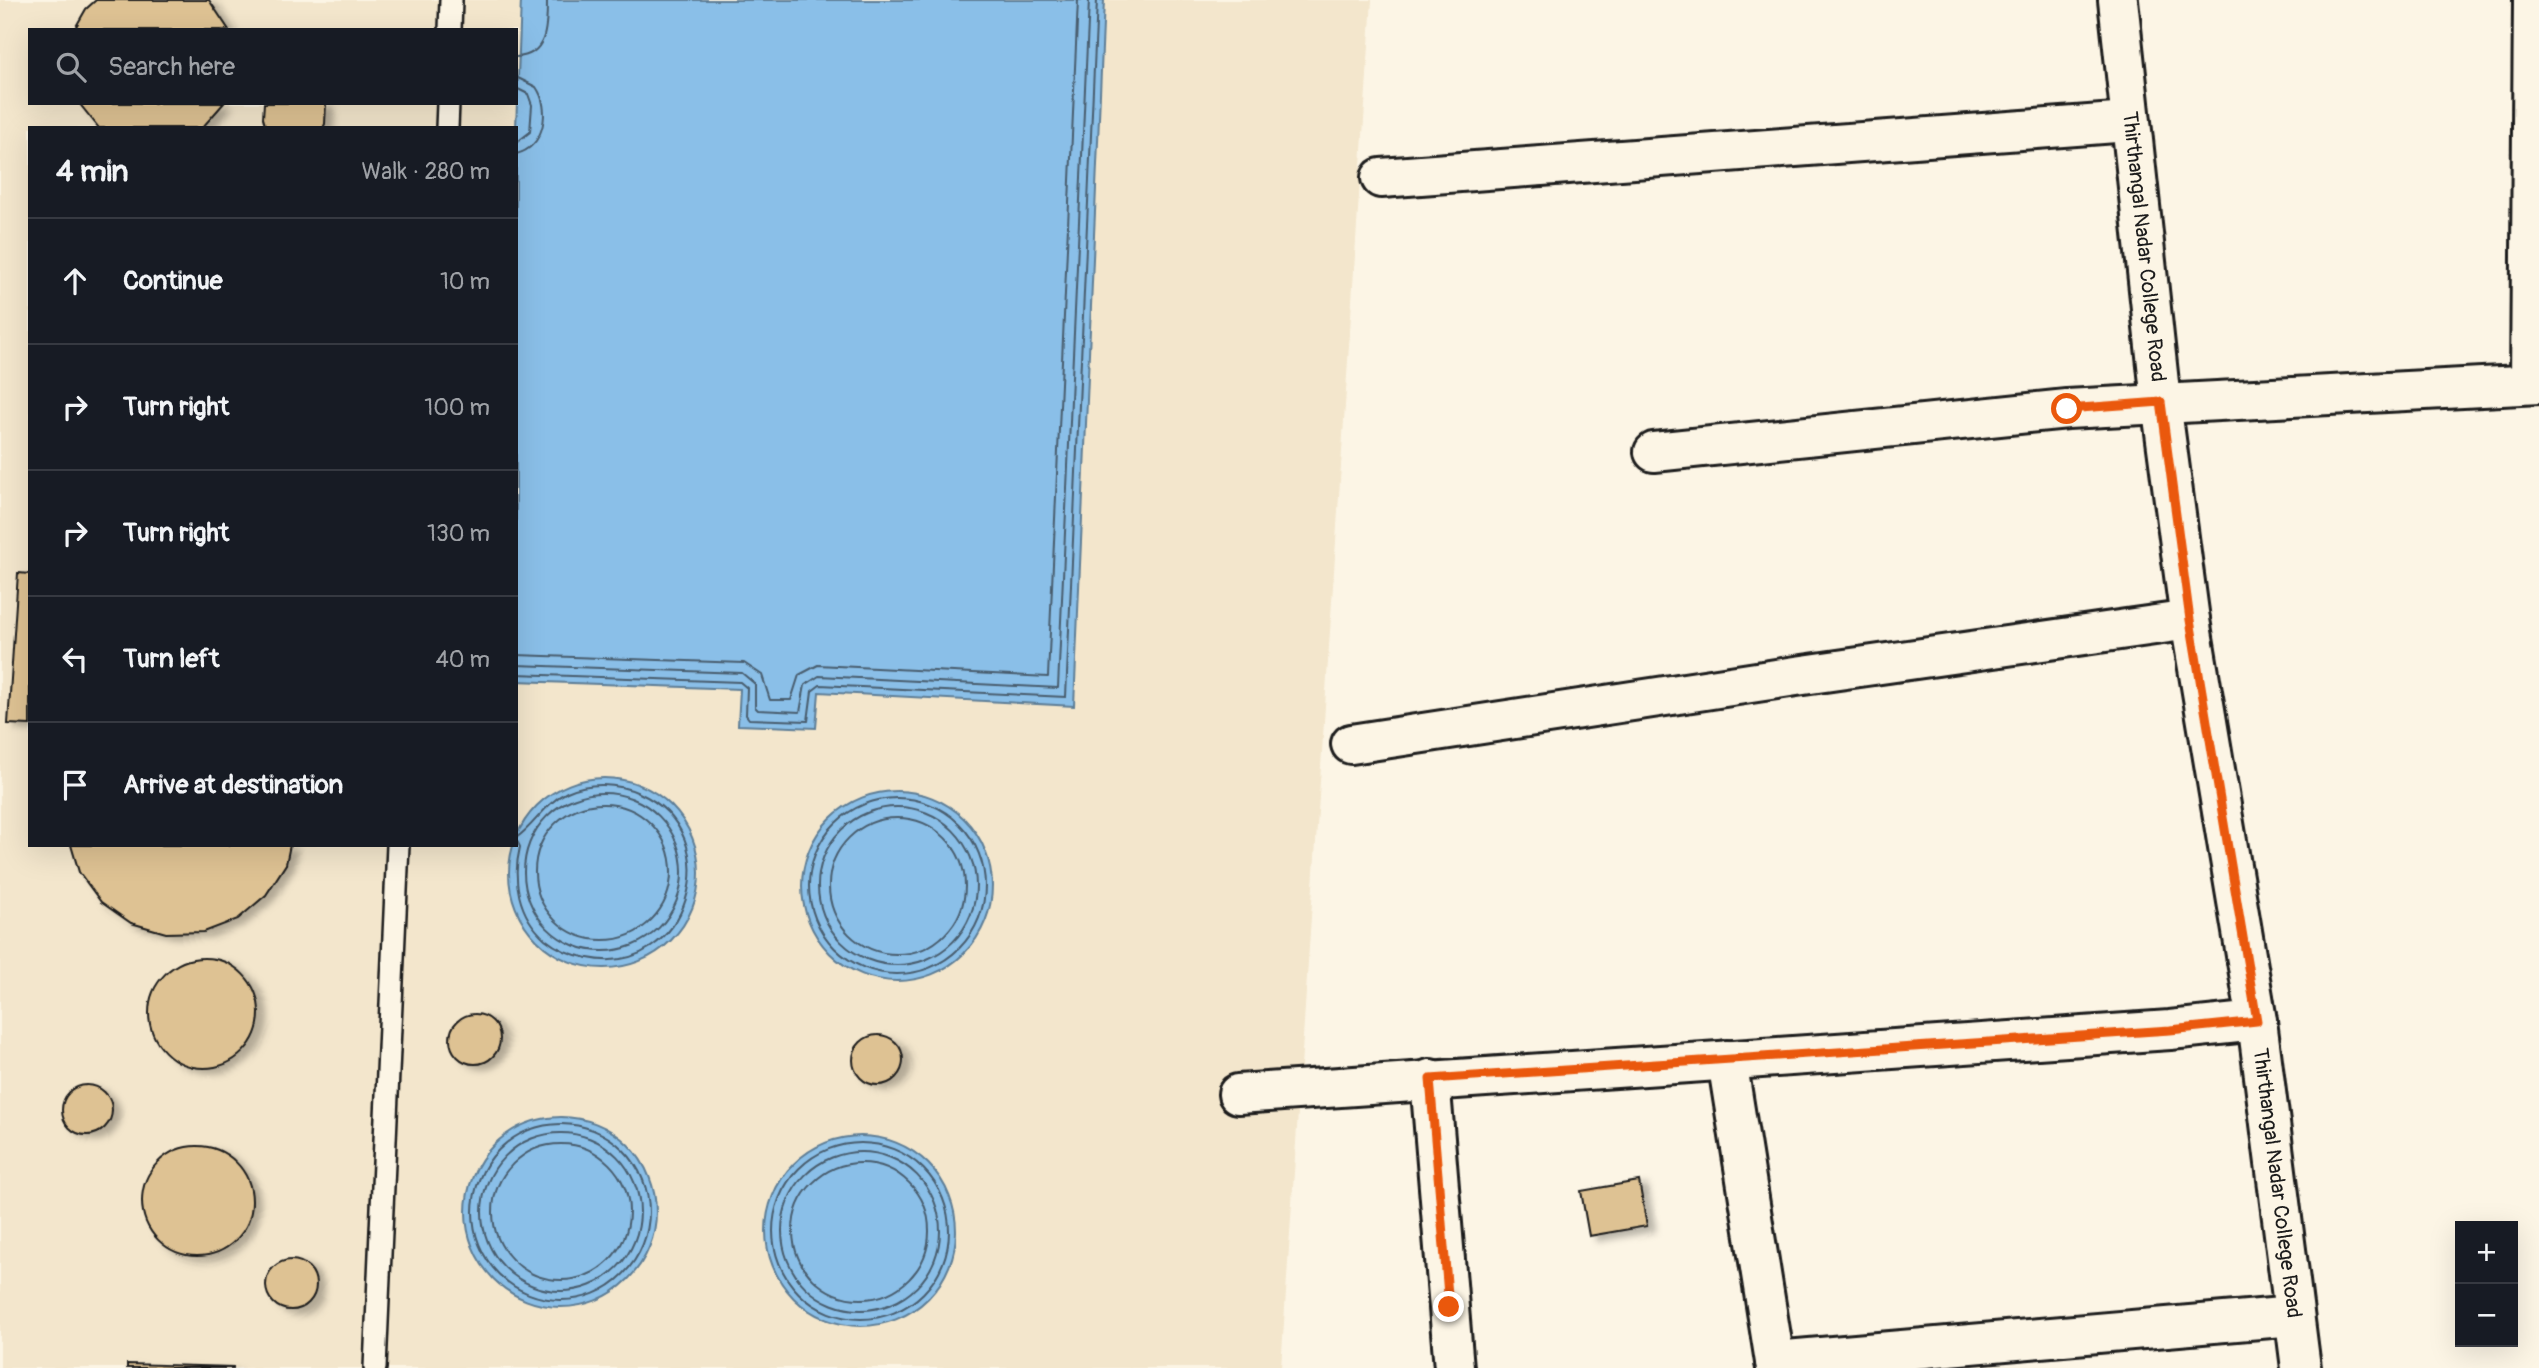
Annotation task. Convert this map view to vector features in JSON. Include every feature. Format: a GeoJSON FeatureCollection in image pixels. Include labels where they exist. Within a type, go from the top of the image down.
{"type":"FeatureCollection","features":[{"type":"Feature","properties":{"kind":"street","name":"Thirthangal Nadar College Road"},"geometry":{"type":"LineString","coordinates":[[2118,0],[2161,402],[2190,620],[2257,1021],[2301,1368]]}},
{"type":"Feature","properties":{"kind":"street"},"geometry":{"type":"LineString","coordinates":[[1654,452],[1774,438],[2161,402],[2534,384],[2533,0]]}},
{"type":"Feature","properties":{"kind":"street"},"geometry":{"type":"LineString","coordinates":[[1381,178],[2129,122]]}},
{"type":"Feature","properties":{"kind":"street"},"geometry":{"type":"LineString","coordinates":[[1350,744],[1796,676],[2190,620]]}},
{"type":"Feature","properties":{"kind":"street"},"geometry":{"type":"LineString","coordinates":[[1238,1094],[2257,1021]]}},
{"type":"Feature","properties":{"kind":"street"},"geometry":{"type":"LineString","coordinates":[[1727,1060],[1775,1365],[2294,1317]]}},
{"type":"Feature","properties":{"kind":"street"},"geometry":{"type":"LineString","coordinates":[[1430,1079],[1454,1368]]}},
{"type":"Feature","properties":{"kind":"lane"},"geometry":{"type":"LineString","coordinates":[[450,28],[451,0]]}},
{"type":"Feature","properties":{"kind":"lane"},"geometry":{"type":"LineString","coordinates":[[447,126],[448,105]]}},
{"type":"Feature","properties":{"kind":"lane"},"geometry":{"type":"LineString","coordinates":[[375,1368],[398,847]]}},
{"type":"Feature","properties":{"kind":"shaded area"},"geometry":{"type":"Polygon","coordinates":[[[0,0],[1372,0],[1281,1368],[0,1368],[0,0]]]}},
{"type":"Feature","properties":{"kind":"water"},"geometry":{"type":"Polygon","coordinates":[[[521,0],[1104,0],[1074,706],[819,692],[816,728],[738,725],[740,689],[518,681],[518,77],[521,0]]]}},
{"type":"Feature","properties":{"kind":"water"},"geometry":{"type":"Polygon","coordinates":[[[586,780],[622,780],[657,794],[683,820],[697,855],[697,891],[683,926],[657,952],[622,966],[586,966],[551,952],[525,926],[511,891],[511,855],[514,847],[518,847],[518,835],[525,820],[551,794],[586,780]]]}},
{"type":"Feature","properties":{"kind":"water"},"geometry":{"type":"Polygon","coordinates":[[[897,791],[933,799],[950,807],[964,819],[976,833],[984,850],[992,886],[984,922],[976,939],[964,953],[950,965],[933,973],[897,981],[861,973],[844,965],[830,953],[818,939],[810,922],[802,886],[810,850],[818,833],[830,819],[844,807],[861,799],[897,791]]]}},
{"type":"Feature","properties":{"kind":"water"},"geometry":{"type":"Polygon","coordinates":[[[561,1117],[597,1125],[614,1133],[628,1145],[640,1159],[648,1176],[656,1212],[648,1248],[640,1265],[628,1279],[614,1291],[597,1299],[561,1307],[525,1299],[508,1291],[494,1279],[482,1265],[474,1248],[466,1212],[474,1176],[482,1159],[494,1145],[508,1133],[525,1125],[561,1117]]]}},
{"type":"Feature","properties":{"kind":"water"},"geometry":{"type":"Polygon","coordinates":[[[861,1136],[897,1144],[914,1152],[928,1164],[940,1178],[948,1195],[956,1231],[948,1267],[940,1284],[928,1298],[914,1310],[897,1318],[861,1326],[825,1318],[808,1310],[794,1298],[782,1284],[774,1267],[766,1231],[774,1195],[782,1178],[794,1164],[808,1152],[825,1144],[861,1136]]]}},
{"type":"Feature","properties":{"kind":"building"},"geometry":{"type":"Polygon","coordinates":[[[96,0],[209,0],[228,28],[75,28],[86,9],[96,0]]]}},
{"type":"Feature","properties":{"kind":"building"},"geometry":{"type":"Polygon","coordinates":[[[81,105],[222,105],[204,126],[97,126],[81,105]]]}},
{"type":"Feature","properties":{"kind":"building"},"geometry":{"type":"Polygon","coordinates":[[[264,105],[326,105],[324,126],[265,126],[264,105]]]}},
{"type":"Feature","properties":{"kind":"building"},"geometry":{"type":"Polygon","coordinates":[[[18,573],[28,574],[28,725],[8,724],[18,573]]]}},
{"type":"Feature","properties":{"kind":"building"},"geometry":{"type":"Polygon","coordinates":[[[72,847],[290,847],[286,864],[266,895],[238,919],[204,932],[166,933],[131,923],[101,902],[79,872],[72,847]]]}},
{"type":"Feature","properties":{"kind":"building"},"geometry":{"type":"Polygon","coordinates":[[[204,958],[225,962],[243,974],[255,992],[259,1013],[255,1034],[243,1052],[225,1064],[204,1068],[183,1064],[165,1052],[153,1034],[149,1013],[153,992],[165,974],[183,962],[204,958]]]}},
{"type":"Feature","properties":{"kind":"building"},"geometry":{"type":"Polygon","coordinates":[[[475,1014],[493,1021],[500,1039],[493,1057],[475,1064],[457,1057],[450,1039],[457,1021],[475,1014]]]}},
{"type":"Feature","properties":{"kind":"building"},"geometry":{"type":"Polygon","coordinates":[[[878,1035],[896,1042],[903,1060],[896,1078],[878,1085],[860,1078],[853,1060],[860,1042],[878,1035]]]}},
{"type":"Feature","properties":{"kind":"building"},"geometry":{"type":"Polygon","coordinates":[[[87,1085],[105,1092],[112,1110],[105,1128],[87,1135],[69,1128],[62,1110],[69,1092],[87,1085]]]}},
{"type":"Feature","properties":{"kind":"building"},"geometry":{"type":"Polygon","coordinates":[[[197,1146],[218,1150],[236,1162],[248,1180],[252,1201],[248,1222],[236,1240],[218,1252],[197,1256],[176,1252],[158,1240],[146,1222],[142,1201],[146,1180],[158,1162],[176,1150],[197,1146]]]}},
{"type":"Feature","properties":{"kind":"building"},"geometry":{"type":"Polygon","coordinates":[[[1639,1181],[1647,1226],[1589,1236],[1581,1191],[1639,1181]]]}},
{"type":"Feature","properties":{"kind":"building"},"geometry":{"type":"Polygon","coordinates":[[[291,1260],[309,1267],[316,1285],[309,1303],[291,1310],[273,1303],[266,1285],[273,1267],[291,1260]]]}},
{"type":"Feature","properties":{"kind":"building"},"geometry":{"type":"Polygon","coordinates":[[[127,1364],[233,1367],[233,1368],[127,1368],[127,1364]]]}},
{"type":"Feature","properties":{"kind":"route"},"geometry":{"type":"LineString","coordinates":[[1449,1307],[1430,1079],[2170,1030],[2257,1021],[2190,620],[2161,402],[2067,409]]}}]}
